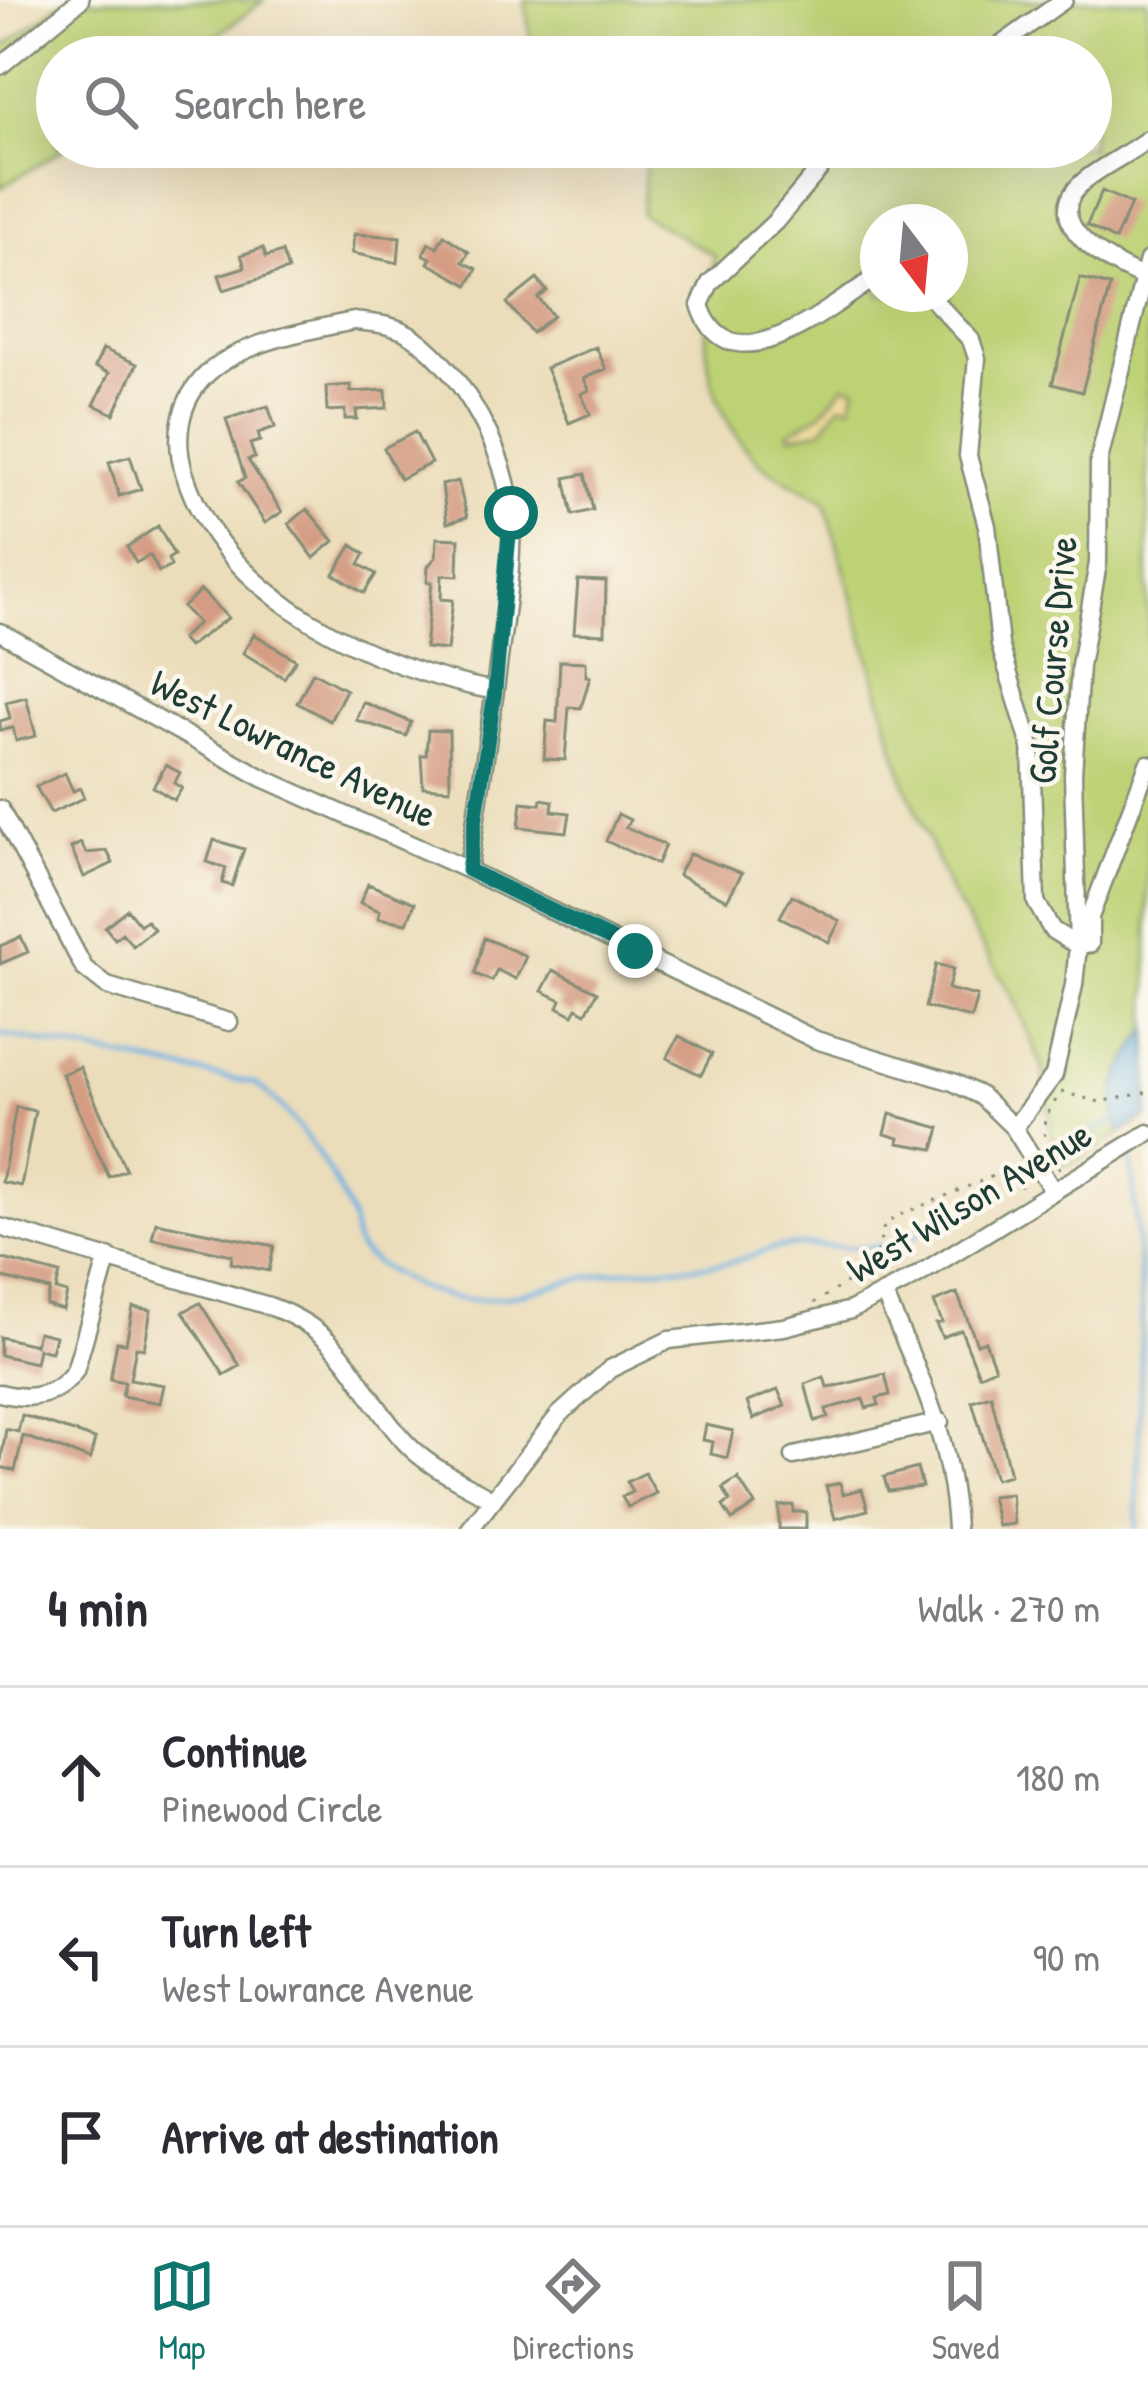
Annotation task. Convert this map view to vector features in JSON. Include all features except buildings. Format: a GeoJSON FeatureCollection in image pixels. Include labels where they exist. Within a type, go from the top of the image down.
{"type":"FeatureCollection","features":[{"type":"Feature","properties":{"kind":"street"},"geometry":{"type":"LineString","coordinates":[[36,36],[80,0]]}},
{"type":"Feature","properties":{"kind":"street"},"geometry":{"type":"LineString","coordinates":[[1013,36],[1064,0]]}},
{"type":"Feature","properties":{"kind":"street"},"geometry":{"type":"LineString","coordinates":[[0,66],[36,36]]}},
{"type":"Feature","properties":{"kind":"street"},"geometry":{"type":"LineString","coordinates":[[1112,163],[1148,140]]}},
{"type":"Feature","properties":{"kind":"street"},"geometry":{"type":"LineString","coordinates":[[821,168],[775,223],[710,283],[700,305],[705,321],[722,338],[757,344],[806,325],[860,288]]}},
{"type":"Feature","properties":{"kind":"street"},"geometry":{"type":"LineString","coordinates":[[1105,168],[1082,183],[1070,213],[1077,236],[1092,253],[1146,268]]}},
{"type":"Feature","properties":{"kind":"street","name":"Golf Course Drive"},"geometry":{"type":"LineString","coordinates":[[1014,1128],[1054,1075],[1078,945],[1072,774],[1080,666],[1098,563],[1099,460],[1146,268]]}},
{"type":"Feature","properties":{"kind":"street"},"geometry":{"type":"LineString","coordinates":[[946,312],[962,328],[977,358],[968,456],[987,526],[1000,645],[1031,747],[1036,902],[1052,930],[1078,945],[1090,944],[1090,916],[1148,764]]}},
{"type":"Feature","properties":{"kind":"street"},"geometry":{"type":"LineString","coordinates":[[468,870],[495,691],[511,513],[499,461],[476,412],[446,369],[414,337],[385,324],[354,321],[234,357],[208,373],[184,412],[179,457],[206,524],[227,554],[303,615],[395,662],[495,691]]}},
{"type":"Feature","properties":{"kind":"street","name":"West Lowrance Avenue"},"geometry":{"type":"LineString","coordinates":[[0,632],[262,778],[468,870],[815,1040],[953,1082],[981,1096],[1014,1128],[1053,1191]]}},
{"type":"Feature","properties":{"kind":"street"},"geometry":{"type":"LineString","coordinates":[[0,809],[84,968],[107,986],[229,1022]]}},
{"type":"Feature","properties":{"kind":"street","name":"West Wilson Avenue"},"geometry":{"type":"LineString","coordinates":[[470,1529],[584,1389],[641,1352],[698,1334],[815,1320],[884,1294],[1148,1132]]}},
{"type":"Feature","properties":{"kind":"street"},"geometry":{"type":"LineString","coordinates":[[0,1227],[310,1323],[344,1352],[409,1447],[493,1500]]}},
{"type":"Feature","properties":{"kind":"street"},"geometry":{"type":"LineString","coordinates":[[0,1393],[33,1397],[65,1384],[75,1371],[108,1257]]}},
{"type":"Feature","properties":{"kind":"street"},"geometry":{"type":"LineString","coordinates":[[884,1294],[940,1422],[951,1470],[956,1529]]}},
{"type":"Feature","properties":{"kind":"street"},"geometry":{"type":"LineString","coordinates":[[794,1456],[940,1422]]}},
{"type":"Feature","properties":{"kind":"path"},"geometry":{"type":"LineString","coordinates":[[1058,1171],[1062,1168],[1040,1126],[1066,1091],[1100,1102],[1148,1092]]}},
{"type":"Feature","properties":{"kind":"path"},"geometry":{"type":"LineString","coordinates":[[878,1258],[880,1238],[895,1217],[944,1201],[995,1174],[1010,1173],[1028,1189]]}},
{"type":"Feature","properties":{"kind":"green space"},"geometry":{"type":"Polygon","coordinates":[[[65,0],[264,0],[216,36],[36,36],[36,166],[0,188],[0,50],[65,0]]]}},
{"type":"Feature","properties":{"kind":"green space"},"geometry":{"type":"Polygon","coordinates":[[[525,0],[1148,0],[1148,1116],[1071,1165],[1056,1164],[1043,1069],[1014,999],[950,892],[904,780],[825,502],[761,464],[723,412],[708,362],[706,336],[715,256],[641,214],[645,168],[1112,168],[1112,36],[530,36],[525,0]]]}},
{"type":"Feature","properties":{"kind":"sand"},"geometry":{"type":"Polygon","coordinates":[[[845,385],[856,388],[851,405],[840,404],[822,430],[790,436],[789,432],[820,414],[845,385]]]}},
{"type":"Feature","properties":{"kind":"water"},"geometry":{"type":"Polygon","coordinates":[[[1148,1028],[1148,1116],[1121,1133],[1115,1089],[1148,1028]]]}},
{"type":"Feature","properties":{"kind":"waterway"},"geometry":{"type":"LineString","coordinates":[[0,1034],[254,1083],[283,1109],[322,1160],[350,1214],[360,1250],[401,1279],[462,1299],[490,1299],[616,1272],[726,1263],[779,1247],[896,1243],[935,1226],[999,1185]]}},
{"type":"Feature","properties":{"kind":"waterway"},"geometry":{"type":"LineString","coordinates":[[1064,1147],[1118,1119]]}},
{"type":"Feature","properties":{"kind":"waterway"},"geometry":{"type":"LineString","coordinates":[[1131,1152],[1142,1308],[1137,1529]]}},
{"type":"Feature","properties":{"kind":"route"},"geometry":{"type":"LineString","coordinates":[[511,513],[495,691],[468,870],[635,951]]}}]}
